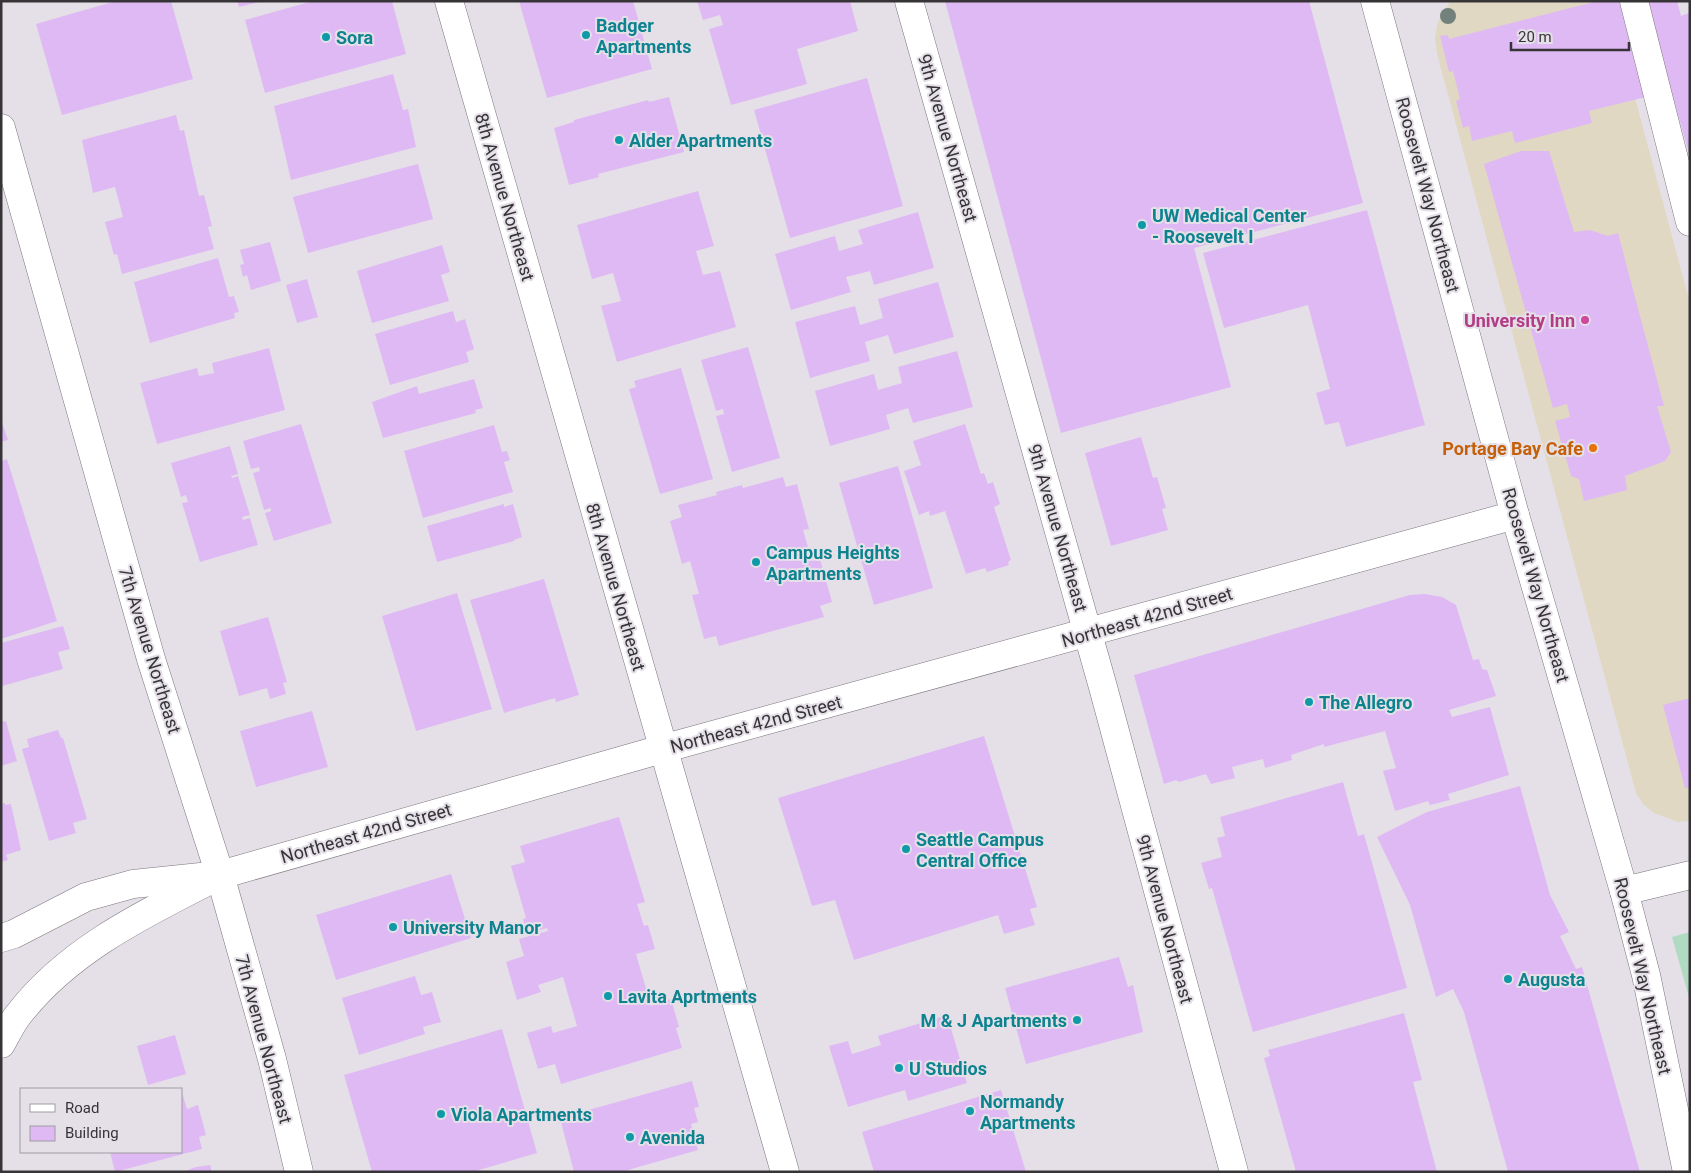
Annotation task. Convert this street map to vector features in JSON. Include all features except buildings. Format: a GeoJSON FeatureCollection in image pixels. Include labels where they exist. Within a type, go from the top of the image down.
{"type":"FeatureCollection","features":[{"type":"Feature","properties":{"kind":"main road","name":"8th Avenue Northeast"},"geometry":{"type":"LineString","coordinates":[[448,1],[785,1172]]}},
{"type":"Feature","properties":{"kind":"main road","name":"9th Avenue Northeast"},"geometry":{"type":"LineString","coordinates":[[908,1],[1088,633],[1234,1172]]}},
{"type":"Feature","properties":{"kind":"main road","name":"Roosevelt Way Northeast"},"geometry":{"type":"LineString","coordinates":[[1375,1],[1515,515],[1624,891],[1646,975],[1687,1172]]}},
{"type":"Feature","properties":{"kind":"main road"},"geometry":{"type":"LineString","coordinates":[[1634,1],[1690,222]]}},
{"type":"Feature","properties":{"kind":"main road","name":"7th Avenue Northeast"},"geometry":{"type":"LineString","coordinates":[[1,128],[152,659],[220,875],[272,1059],[299,1172]]}},
{"type":"Feature","properties":{"kind":"main road","name":"Northeast 42nd Street"},"geometry":{"type":"LineString","coordinates":[[1,938],[14,934],[96,894],[133,884],[220,875],[662,749],[1515,515]]}},
{"type":"Feature","properties":{"kind":"main road"},"geometry":{"type":"LineString","coordinates":[[1,1044],[18,1014],[89,948],[138,918],[220,875]]}},
{"type":"Feature","properties":{"kind":"main road"},"geometry":{"type":"LineString","coordinates":[[1624,891],[1690,875]]}},
{"type":"Feature","properties":{"kind":"shaded area"},"geometry":{"type":"Polygon","coordinates":[[[1451,1],[1609,1],[1690,303],[1690,821],[1678,822],[1654,813],[1643,804],[1636,793],[1437,54],[1435,39],[1437,25],[1451,1]]]}},
{"type":"Feature","properties":{"kind":"green space"},"geometry":{"type":"Polygon","coordinates":[[[1690,932],[1690,1001],[1672,937],[1690,932]]]}},
{"type":"Feature","properties":{"kind":"place","name":"Badger Apartments"},"geometry":{"type":"Point","coordinates":[586,35]}},
{"type":"Feature","properties":{"kind":"place","name":"Sora"},"geometry":{"type":"Point","coordinates":[326,37]}},
{"type":"Feature","properties":{"kind":"place","name":"Alder Apartments"},"geometry":{"type":"Point","coordinates":[619,140]}},
{"type":"Feature","properties":{"kind":"place","name":"UW Medical Center - Roosevelt I"},"geometry":{"type":"Point","coordinates":[1142,225]}},
{"type":"Feature","properties":{"kind":"place","name":"University Inn"},"geometry":{"type":"Point","coordinates":[1585,320]}},
{"type":"Feature","properties":{"kind":"place","name":"Portage Bay Cafe"},"geometry":{"type":"Point","coordinates":[1593,448]}},
{"type":"Feature","properties":{"kind":"place","name":"Campus Heights Apartments"},"geometry":{"type":"Point","coordinates":[756,562]}},
{"type":"Feature","properties":{"kind":"place","name":"The Allegro"},"geometry":{"type":"Point","coordinates":[1309,702]}},
{"type":"Feature","properties":{"kind":"place","name":"Seattle Campus Central Office"},"geometry":{"type":"Point","coordinates":[906,849]}},
{"type":"Feature","properties":{"kind":"place","name":"University Manor"},"geometry":{"type":"Point","coordinates":[393,927]}},
{"type":"Feature","properties":{"kind":"place","name":"Augusta"},"geometry":{"type":"Point","coordinates":[1508,979]}},
{"type":"Feature","properties":{"kind":"place","name":"Lavita Aprtments"},"geometry":{"type":"Point","coordinates":[608,996]}},
{"type":"Feature","properties":{"kind":"place","name":"M & J Apartments"},"geometry":{"type":"Point","coordinates":[1077,1020]}},
{"type":"Feature","properties":{"kind":"place","name":"U Studios"},"geometry":{"type":"Point","coordinates":[899,1068]}},
{"type":"Feature","properties":{"kind":"place","name":"Normandy Apartments"},"geometry":{"type":"Point","coordinates":[970,1111]}},
{"type":"Feature","properties":{"kind":"place","name":"Viola Apartments"},"geometry":{"type":"Point","coordinates":[441,1114]}},
{"type":"Feature","properties":{"kind":"place","name":"Avenida"},"geometry":{"type":"Point","coordinates":[630,1137]}}]}
